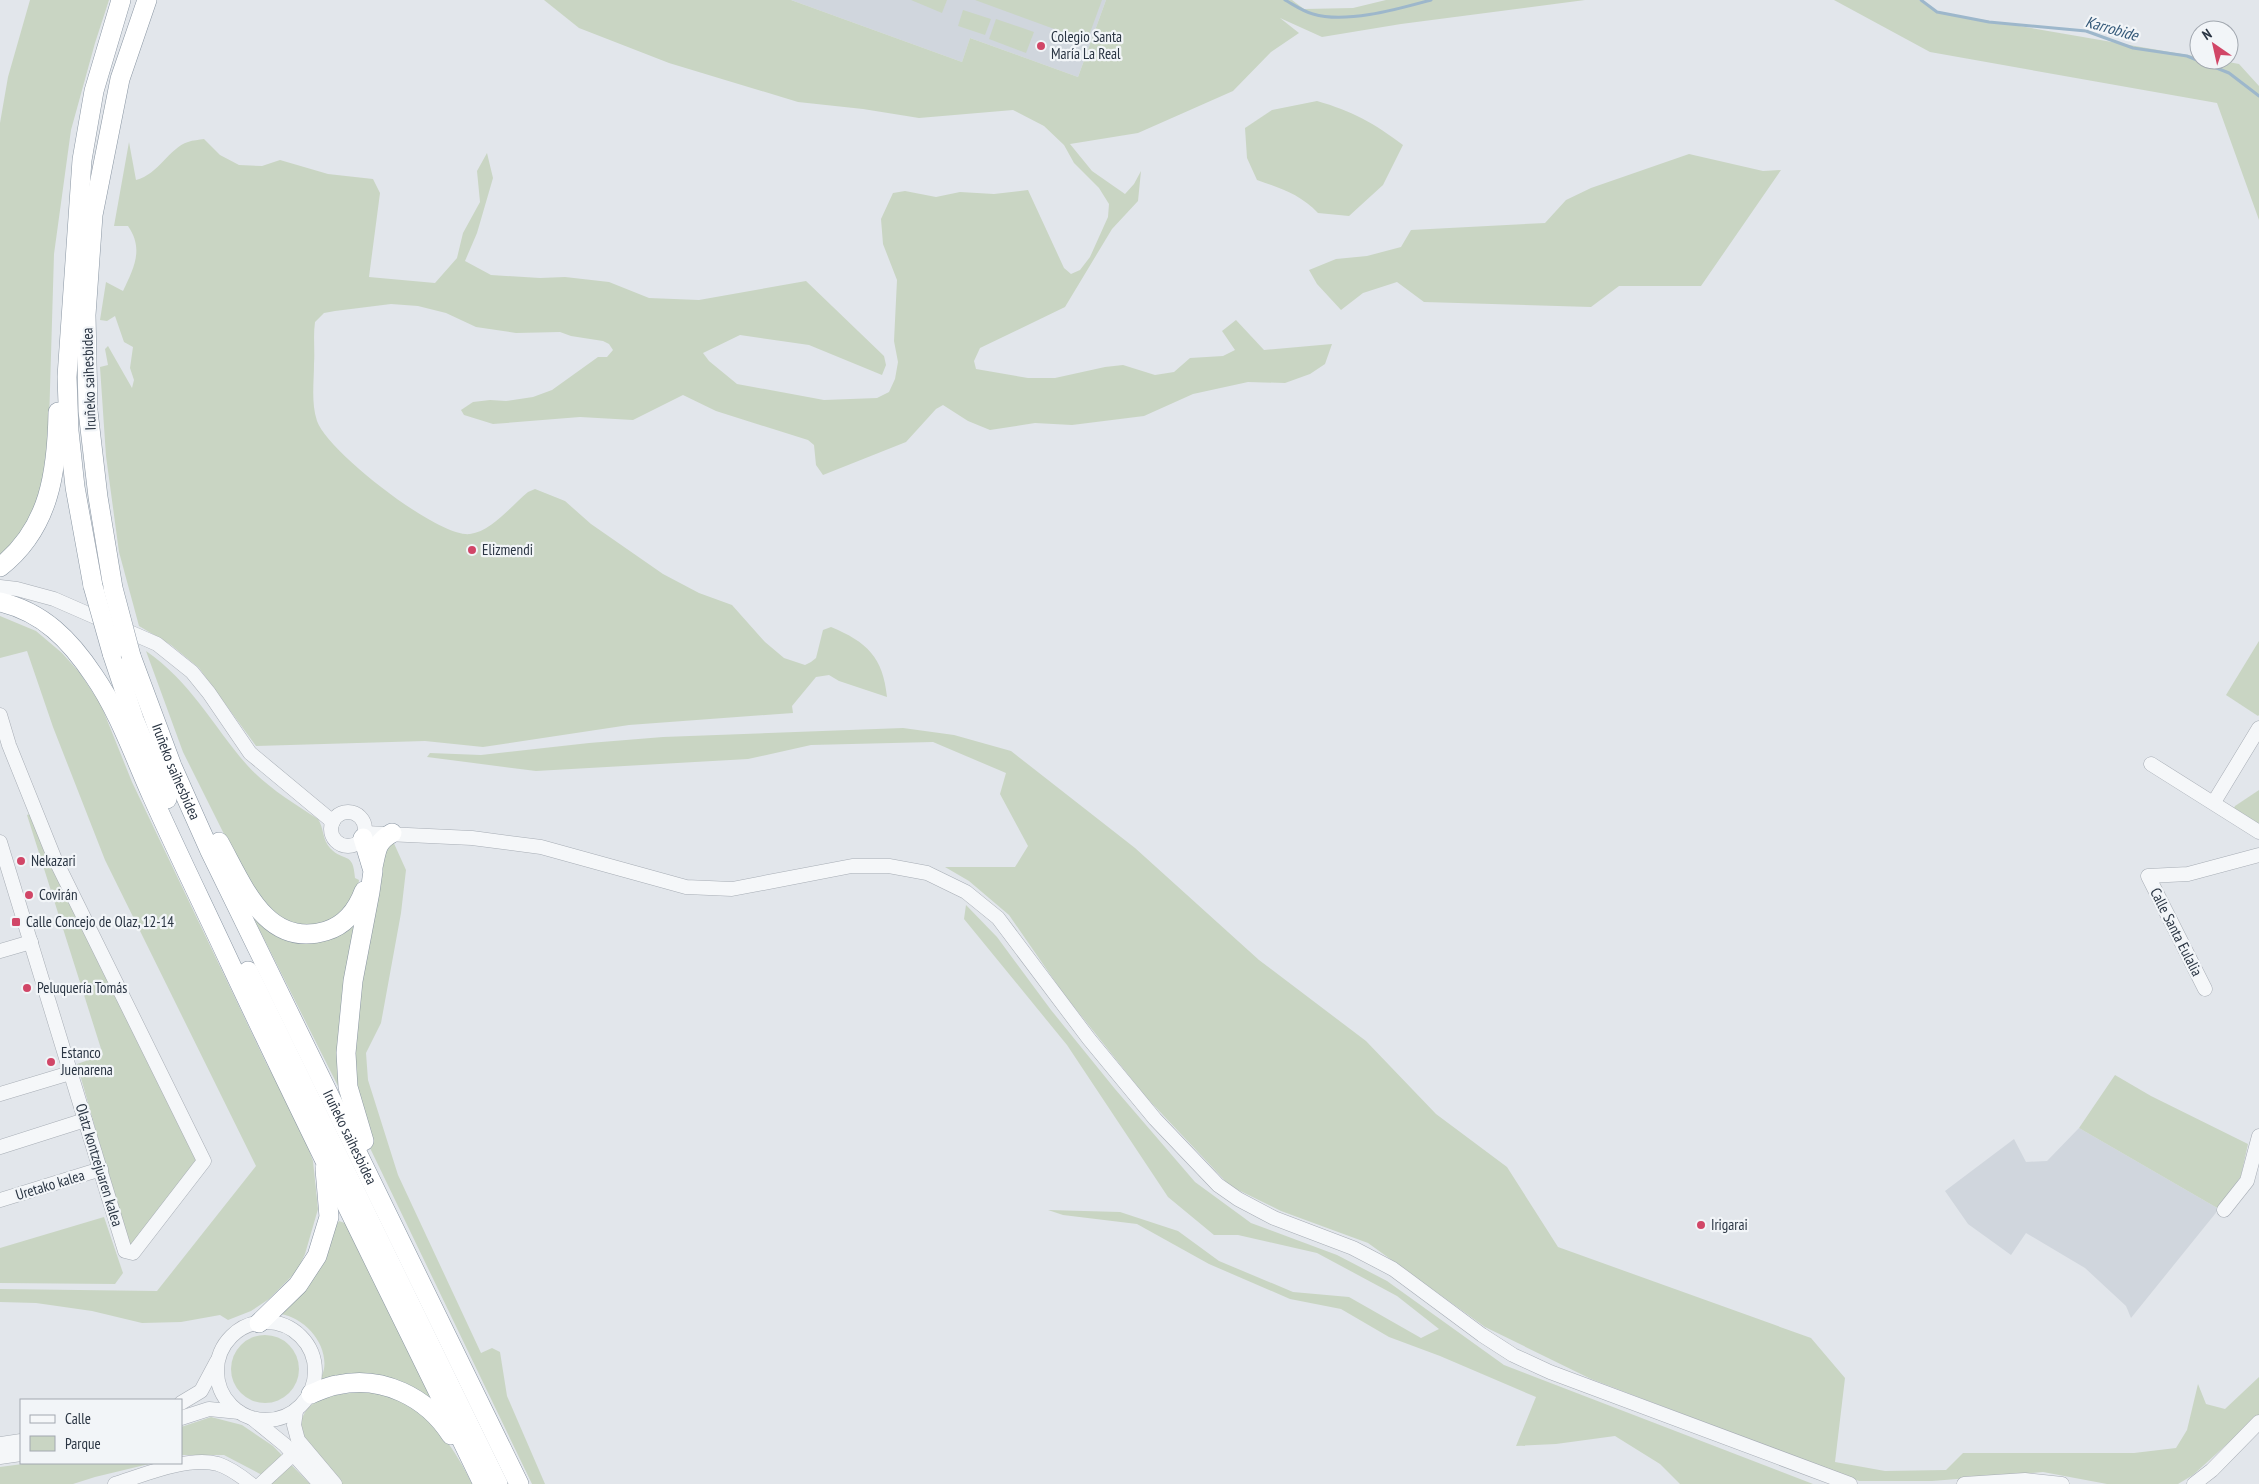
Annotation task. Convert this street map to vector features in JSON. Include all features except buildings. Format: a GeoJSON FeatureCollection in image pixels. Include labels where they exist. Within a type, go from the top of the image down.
{"type":"FeatureCollection","features":[{"type":"Feature","properties":{"kind":"highway","name":"Iruñeko saihesbidea"},"geometry":{"type":"LineString","coordinates":[[122,0],[94,91],[82,160],[67,376],[69,430],[75,487],[94,586],[118,675],[167,798],[253,982],[498,1484]]}},
{"type":"Feature","properties":{"kind":"highway","name":"Iruñeko saihesbidea"},"geometry":{"type":"LineString","coordinates":[[147,0],[120,79],[105,163],[93,215],[86,315],[88,411],[98,497],[113,588],[131,656],[140,681],[172,766],[209,849],[519,1484]]}},
{"type":"Feature","properties":{"kind":"highway"},"geometry":{"type":"LineString","coordinates":[[105,163],[138,52],[157,0]]}},
{"type":"Feature","properties":{"kind":"highway"},"geometry":{"type":"LineString","coordinates":[[0,566],[15,555],[28,539],[40,519],[52,478],[58,425],[59,301],[65,236],[82,160]]}},
{"type":"Feature","properties":{"kind":"highway"},"geometry":{"type":"LineString","coordinates":[[0,602],[30,612],[46,621],[64,637],[96,678],[110,702],[324,1161],[343,1196],[483,1484]]}},
{"type":"Feature","properties":{"kind":"highway"},"geometry":{"type":"LineString","coordinates":[[118,675],[126,738]]}},
{"type":"Feature","properties":{"kind":"highway"},"geometry":{"type":"LineString","coordinates":[[140,681],[211,827],[239,878],[262,914],[278,927],[290,933],[313,935],[338,928],[355,911],[364,890],[366,876],[361,835]]}},
{"type":"Feature","properties":{"kind":"highway"},"geometry":{"type":"LineString","coordinates":[[392,833],[382,838],[378,844],[353,981],[346,1053],[348,1087],[366,1148],[409,1239],[423,1285]]}},
{"type":"Feature","properties":{"kind":"highway"},"geometry":{"type":"LineString","coordinates":[[361,835],[373,867]]}},
{"type":"Feature","properties":{"kind":"highway"},"geometry":{"type":"LineString","coordinates":[[259,1323],[298,1285],[317,1256],[329,1216],[324,1161]]}},
{"type":"Feature","properties":{"kind":"highway"},"geometry":{"type":"LineString","coordinates":[[311,1394],[335,1385],[354,1382],[385,1386],[402,1392],[429,1409],[445,1426],[471,1470],[483,1484]]}},
{"type":"Feature","properties":{"kind":"street"},"geometry":{"type":"LineString","coordinates":[[0,587],[17,589],[54,599],[157,644],[192,672],[250,752],[265,767],[336,819]]}},
{"type":"Feature","properties":{"kind":"street","name":"Olatz kontzejuaren kalea"},"geometry":{"type":"LineString","coordinates":[[0,715],[9,745],[54,858],[204,1161],[133,1252],[126,1251],[0,842]]}},
{"type":"Feature","properties":{"kind":"street"},"geometry":{"type":"LineString","coordinates":[[2214,802],[2259,729]]}},
{"type":"Feature","properties":{"kind":"street"},"geometry":{"type":"LineString","coordinates":[[2151,764],[2259,832]]}},
{"type":"Feature","properties":{"kind":"street"},"geometry":{"type":"LineString","coordinates":[[361,835],[354,813],[346,812],[336,819],[332,835],[343,846],[361,835],[392,833],[424,834],[541,847],[686,887],[708,889],[732,889],[852,866],[889,866],[927,873],[966,892],[998,918],[1089,1039],[1155,1119],[1201,1170],[1238,1199],[1274,1218],[1353,1248],[1393,1269],[1513,1355],[1550,1372],[1850,1484]]}},
{"type":"Feature","properties":{"kind":"street"},"geometry":{"type":"LineString","coordinates":[[361,835],[424,834]]}},
{"type":"Feature","properties":{"kind":"street","name":"Calle Santa Eulalia"},"geometry":{"type":"LineString","coordinates":[[2205,989],[2148,876],[2188,874],[2259,855]]}},
{"type":"Feature","properties":{"kind":"street"},"geometry":{"type":"LineString","coordinates":[[0,951],[31,942]]}},
{"type":"Feature","properties":{"kind":"street"},"geometry":{"type":"LineString","coordinates":[[0,1094],[70,1072]]}},
{"type":"Feature","properties":{"kind":"street"},"geometry":{"type":"LineString","coordinates":[[0,1147],[85,1120]]}},
{"type":"Feature","properties":{"kind":"street"},"geometry":{"type":"LineString","coordinates":[[2224,1210],[2247,1181],[2259,1136]]}},
{"type":"Feature","properties":{"kind":"street","name":"Uretako kalea"},"geometry":{"type":"LineString","coordinates":[[0,1200],[100,1170]]}},
{"type":"Feature","properties":{"kind":"street"},"geometry":{"type":"LineString","coordinates":[[182,1402],[201,1391],[230,1338],[243,1328],[259,1323],[275,1323],[290,1328],[303,1338],[312,1352],[316,1368],[311,1394],[296,1411],[283,1418],[253,1419]]}},
{"type":"Feature","properties":{"kind":"street"},"geometry":{"type":"LineString","coordinates":[[222,1352],[217,1368],[219,1385],[227,1400],[239,1412],[253,1419],[285,1446],[320,1484]]}},
{"type":"Feature","properties":{"kind":"street"},"geometry":{"type":"LineString","coordinates":[[182,1418],[209,1409],[239,1412]]}},
{"type":"Feature","properties":{"kind":"street"},"geometry":{"type":"LineString","coordinates":[[296,1411],[294,1426],[298,1440],[335,1484]]}},
{"type":"Feature","properties":{"kind":"street"},"geometry":{"type":"LineString","coordinates":[[2194,1484],[2212,1470],[2259,1422]]}},
{"type":"Feature","properties":{"kind":"street"},"geometry":{"type":"LineString","coordinates":[[0,1444],[20,1441]]}},
{"type":"Feature","properties":{"kind":"street"},"geometry":{"type":"LineString","coordinates":[[0,1458],[20,1454]]}},
{"type":"Feature","properties":{"kind":"street"},"geometry":{"type":"LineString","coordinates":[[261,1484],[288,1459]]}},
{"type":"Feature","properties":{"kind":"street"},"geometry":{"type":"LineString","coordinates":[[115,1484],[160,1469],[201,1462],[218,1464],[238,1474],[252,1484]]}},
{"type":"Feature","properties":{"kind":"street"},"geometry":{"type":"LineString","coordinates":[[1964,1484],[2025,1480],[2062,1484]]}},
{"type":"Feature","properties":{"kind":"shaded area","name":"Colegio Santa María La Real"},"geometry":{"type":"Polygon","coordinates":[[[791,0],[1106,0],[1078,77],[970,38],[962,62],[791,0]]]}},
{"type":"Feature","properties":{"kind":"shaded area"},"geometry":{"type":"Polygon","coordinates":[[[2079,1128],[2219,1209],[2131,1318],[2126,1306],[2085,1268],[2026,1233],[2011,1255],[1968,1224],[1945,1191],[2014,1139],[2026,1162],[2047,1161],[2079,1128]]]}},
{"type":"Feature","properties":{"kind":"green space"},"geometry":{"type":"Polygon","coordinates":[[[30,0],[109,0],[71,130],[54,254],[48,456],[39,499],[18,542],[0,558],[0,123],[8,77],[30,0]]]}},
{"type":"Feature","properties":{"kind":"green space"},"geometry":{"type":"Polygon","coordinates":[[[544,0],[791,0],[962,62],[970,38],[1078,77],[1106,0],[1292,0],[1304,9],[1353,8],[1386,0],[1585,0],[1401,24],[1322,37],[1280,18],[1299,33],[1271,52],[1233,91],[1138,133],[1070,144],[1092,171],[1125,194],[1134,184],[1141,171],[1138,201],[1112,229],[1065,307],[980,348],[974,361],[976,369],[1028,378],[1055,378],[1123,365],[1155,375],[1174,372],[1190,358],[1223,356],[1235,350],[1222,331],[1236,320],[1264,350],[1332,344],[1325,364],[1310,374],[1285,383],[1248,382],[1193,394],[1144,416],[1072,425],[1035,423],[990,430],[968,421],[943,405],[936,409],[906,442],[823,475],[816,465],[814,445],[808,440],[716,411],[683,395],[633,420],[580,417],[493,424],[464,415],[461,410],[473,402],[506,401],[533,397],[552,390],[598,357],[607,357],[613,350],[609,344],[603,341],[571,336],[560,332],[516,333],[476,327],[446,313],[418,306],[391,304],[324,313],[315,322],[314,327],[313,400],[317,421],[325,435],[361,471],[410,508],[455,532],[470,534],[478,532],[494,523],[528,492],[535,489],[565,501],[591,524],[663,574],[699,593],[732,605],[765,642],[784,658],[805,665],[816,658],[823,630],[831,627],[844,633],[863,645],[877,661],[882,671],[887,697],[839,681],[829,675],[816,677],[792,706],[793,713],[629,725],[483,747],[425,741],[256,746],[199,668],[171,645],[139,626],[119,552],[106,456],[100,367],[108,365],[105,349],[108,346],[132,388],[134,380],[130,368],[133,347],[124,342],[115,316],[107,321],[100,320],[106,282],[123,291],[136,258],[136,243],[128,226],[114,226],[129,142],[136,180],[158,167],[181,145],[190,141],[204,139],[220,155],[239,165],[262,166],[280,160],[328,174],[373,179],[380,193],[369,277],[435,283],[457,258],[463,233],[480,202],[477,171],[487,153],[493,178],[477,233],[465,261],[491,275],[540,278],[565,277],[609,282],[649,298],[699,300],[806,281],[884,356],[886,365],[882,375],[809,345],[740,335],[703,353],[709,361],[737,384],[824,400],[877,398],[889,392],[895,379],[898,362],[894,341],[897,280],[883,244],[881,219],[893,193],[905,191],[936,197],[960,192],[994,194],[1028,190],[1064,268],[1071,274],[1080,270],[1090,257],[1108,217],[1109,204],[1099,188],[1074,163],[1064,145],[1044,126],[1013,110],[919,118],[863,109],[798,102],[669,63],[579,28],[544,0]]]}},
{"type":"Feature","properties":{"kind":"green space"},"geometry":{"type":"Polygon","coordinates":[[[911,0],[947,0],[942,13],[911,0]]]}},
{"type":"Feature","properties":{"kind":"green space"},"geometry":{"type":"Polygon","coordinates":[[[975,0],[1102,0],[1087,41],[975,0]]]}},
{"type":"Feature","properties":{"kind":"green space"},"geometry":{"type":"Polygon","coordinates":[[[1834,0],[1919,0],[1938,12],[2189,55],[2189,70],[2239,70],[2239,64],[2259,86],[2259,220],[2217,103],[1930,52],[1834,0]]]}},
{"type":"Feature","properties":{"kind":"green space"},"geometry":{"type":"Polygon","coordinates":[[[963,10],[991,19],[985,35],[958,26],[963,10]]]}},
{"type":"Feature","properties":{"kind":"green space"},"geometry":{"type":"Polygon","coordinates":[[[996,19],[1034,32],[1026,53],[989,39],[996,19]]]}},
{"type":"Feature","properties":{"kind":"green space"},"geometry":{"type":"Polygon","coordinates":[[[1317,101],[1362,119],[1403,145],[1383,185],[1349,216],[1318,213],[1297,196],[1257,180],[1247,158],[1245,128],[1272,110],[1317,101]]]}},
{"type":"Feature","properties":{"kind":"green space"},"geometry":{"type":"Polygon","coordinates":[[[1689,154],[1763,171],[1781,170],[1701,286],[1619,286],[1591,307],[1424,302],[1397,282],[1363,293],[1341,310],[1317,284],[1309,270],[1336,259],[1367,256],[1401,247],[1411,230],[1545,223],[1566,200],[1591,188],[1689,154]]]}},
{"type":"Feature","properties":{"kind":"green space"},"geometry":{"type":"Polygon","coordinates":[[[0,616],[36,631],[62,653],[80,673],[101,705],[132,782],[267,1065],[298,1120],[313,1161],[318,1209],[305,1254],[297,1271],[269,1299],[251,1311],[228,1320],[220,1315],[181,1322],[142,1323],[92,1311],[36,1303],[0,1302],[0,1289],[157,1291],[256,1166],[105,860],[53,727],[27,651],[0,658],[0,616]]]}},
{"type":"Feature","properties":{"kind":"green space"},"geometry":{"type":"Polygon","coordinates":[[[2259,641],[2259,715],[2258,716],[2226,695],[2259,641]]]}},
{"type":"Feature","properties":{"kind":"green space"},"geometry":{"type":"Polygon","coordinates":[[[146,651],[176,676],[247,765],[281,794],[318,819],[330,848],[350,860],[355,878],[359,880],[357,896],[336,921],[291,927],[255,896],[183,752],[146,651]]]}},
{"type":"Feature","properties":{"kind":"green space"},"geometry":{"type":"Polygon","coordinates":[[[903,728],[954,735],[1011,751],[1135,848],[1259,960],[1366,1041],[1436,1114],[1507,1167],[1558,1247],[1811,1338],[1845,1378],[1835,1462],[1885,1471],[1946,1470],[1963,1453],[2134,1453],[2176,1448],[2187,1430],[2198,1384],[2206,1404],[2225,1409],[2259,1377],[2259,1415],[2193,1475],[2178,1484],[2107,1484],[2043,1472],[1932,1481],[1859,1481],[1591,1379],[1485,1327],[1368,1243],[1281,1211],[1230,1186],[1146,1097],[1063,993],[1009,915],[969,881],[945,867],[1015,867],[1028,846],[1000,794],[1006,773],[933,742],[811,745],[748,759],[536,771],[427,757],[430,753],[481,755],[663,737],[903,728]]]}},
{"type":"Feature","properties":{"kind":"green space"},"geometry":{"type":"Polygon","coordinates":[[[2259,790],[2259,824],[2234,808],[2259,790]]]}},
{"type":"Feature","properties":{"kind":"green space"},"geometry":{"type":"Polygon","coordinates":[[[32,813],[199,1162],[136,1245],[128,1244],[77,1064],[103,1055],[27,815],[32,813]]]}},
{"type":"Feature","properties":{"kind":"green space"},"geometry":{"type":"Polygon","coordinates":[[[392,839],[406,870],[401,913],[381,1023],[366,1053],[368,1080],[398,1175],[481,1353],[492,1348],[500,1352],[507,1396],[545,1484],[532,1484],[370,1148],[354,1081],[353,1035],[359,977],[388,841],[392,839]]]}},
{"type":"Feature","properties":{"kind":"green space"},"geometry":{"type":"Polygon","coordinates":[[[243,897],[306,942],[361,911],[347,1104],[243,897]]]}},
{"type":"Feature","properties":{"kind":"green space"},"geometry":{"type":"Polygon","coordinates":[[[966,905],[997,937],[1051,1010],[1115,1089],[1195,1182],[1251,1223],[1337,1255],[1387,1281],[1504,1365],[1813,1484],[1680,1484],[1660,1464],[1615,1436],[1556,1444],[1516,1446],[1536,1397],[1440,1356],[1389,1337],[1341,1309],[1290,1299],[1209,1264],[1137,1224],[1063,1215],[1048,1210],[1120,1212],[1178,1231],[1219,1261],[1293,1292],[1349,1297],[1421,1338],[1439,1329],[1397,1296],[1317,1253],[1238,1235],[1214,1235],[1168,1197],[1067,1045],[964,919],[966,905]]]}},
{"type":"Feature","properties":{"kind":"green space"},"geometry":{"type":"Polygon","coordinates":[[[2115,1075],[2151,1096],[2248,1144],[2241,1176],[2219,1209],[2079,1128],[2115,1075]]]}},
{"type":"Feature","properties":{"kind":"green space"},"geometry":{"type":"Polygon","coordinates":[[[104,1217],[123,1273],[115,1284],[0,1283],[0,1248],[104,1217]]]}},
{"type":"Feature","properties":{"kind":"green space"},"geometry":{"type":"Polygon","coordinates":[[[339,1221],[345,1223],[434,1402],[423,1397],[318,1385],[324,1371],[324,1360],[318,1342],[306,1327],[290,1316],[281,1314],[339,1221]]]}},
{"type":"Feature","properties":{"kind":"green space"},"geometry":{"type":"Polygon","coordinates":[[[272,1335],[284,1341],[293,1350],[299,1362],[297,1382],[289,1393],[272,1403],[258,1403],[241,1393],[233,1382],[231,1362],[241,1345],[252,1337],[272,1335]]]}},
{"type":"Feature","properties":{"kind":"green space"},"geometry":{"type":"Polygon","coordinates":[[[370,1391],[396,1398],[408,1404],[431,1422],[459,1459],[472,1484],[342,1484],[300,1436],[302,1418],[308,1408],[323,1399],[341,1394],[370,1391]]]}},
{"type":"Feature","properties":{"kind":"green space"},"geometry":{"type":"Polygon","coordinates":[[[211,1417],[242,1425],[273,1446],[310,1484],[270,1484],[262,1475],[224,1455],[182,1455],[182,1427],[211,1417]]]}},
{"type":"Feature","properties":{"kind":"green space"},"geometry":{"type":"Polygon","coordinates":[[[22,1464],[149,1464],[73,1484],[0,1484],[0,1467],[22,1464]]]}},
{"type":"Feature","properties":{"kind":"waterway","name":"Karrobide"},"geometry":{"type":"LineString","coordinates":[[1285,0],[1310,13],[1326,17],[1372,14],[1431,0]]}},
{"type":"Feature","properties":{"kind":"waterway","name":"Karrobide"},"geometry":{"type":"LineString","coordinates":[[1921,0],[1937,12],[1989,22],[2086,31],[2133,48],[2187,56],[2229,73],[2259,96]]}},
{"type":"Feature","properties":{"kind":"place","name":"Colegio Santa María La Real"},"geometry":{"type":"Point","coordinates":[1041,46]}},
{"type":"Feature","properties":{"kind":"place","name":"Elizmendi"},"geometry":{"type":"Point","coordinates":[472,550]}},
{"type":"Feature","properties":{"kind":"place","name":"Nekazari"},"geometry":{"type":"Point","coordinates":[21,861]}},
{"type":"Feature","properties":{"kind":"place","name":"Covirán"},"geometry":{"type":"Point","coordinates":[29,895]}},
{"type":"Feature","properties":{"kind":"place","name":"Calle Concejo de Olaz, 12-14"},"geometry":{"type":"Point","coordinates":[16,922]}},
{"type":"Feature","properties":{"kind":"place","name":"Peluquería Tomás"},"geometry":{"type":"Point","coordinates":[27,988]}},
{"type":"Feature","properties":{"kind":"place","name":"Estanco Juenarena"},"geometry":{"type":"Point","coordinates":[51,1062]}},
{"type":"Feature","properties":{"kind":"place","name":"Irigarai"},"geometry":{"type":"Point","coordinates":[1701,1225]}}]}
